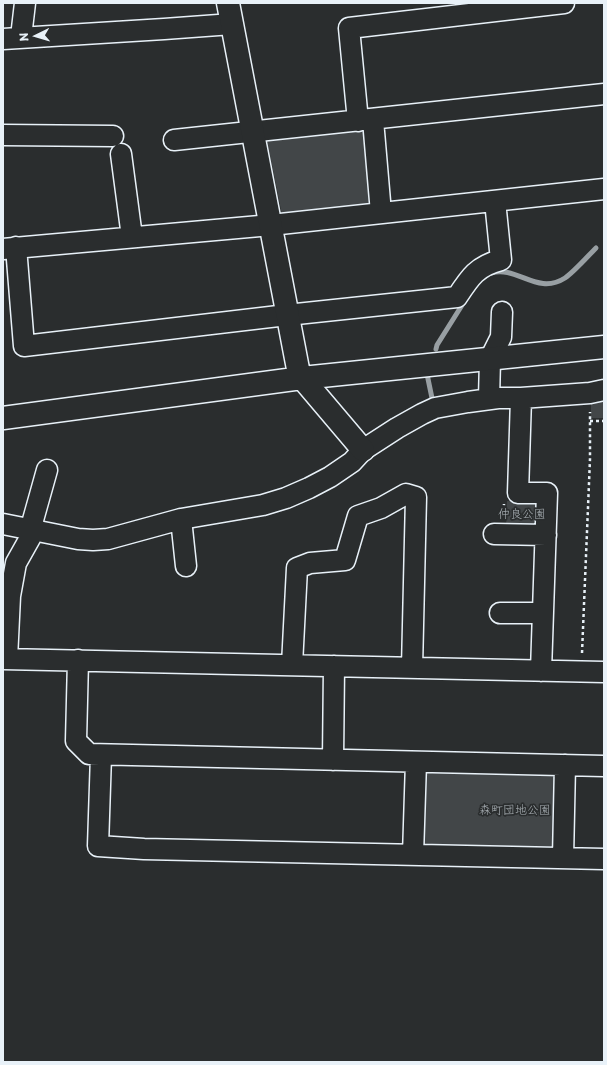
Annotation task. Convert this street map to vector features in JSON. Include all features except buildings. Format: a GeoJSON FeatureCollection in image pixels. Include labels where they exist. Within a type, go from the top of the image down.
{"type":"FeatureCollection","features":[{"type":"Feature","properties":{"kind":"street"},"geometry":{"type":"LineString","coordinates":[[25,3],[12,38],[164,29],[230,13],[298,370],[302,378],[362,450]]}},
{"type":"Feature","properties":{"kind":"street"},"geometry":{"type":"LineString","coordinates":[[381,213],[350,28],[564,3]]}},
{"type":"Feature","properties":{"kind":"street"},"geometry":{"type":"LineString","coordinates":[[174,140],[604,94]]}},
{"type":"Feature","properties":{"kind":"street"},"geometry":{"type":"LineString","coordinates":[[3,134],[112,136]]}},
{"type":"Feature","properties":{"kind":"street"},"geometry":{"type":"LineString","coordinates":[[121,154],[132,237]]}},
{"type":"Feature","properties":{"kind":"street"},"geometry":{"type":"LineString","coordinates":[[495,201],[501,260],[489,263],[469,278],[457,297],[288,314],[24,346],[10,248],[271,225],[604,189]]}},
{"type":"Feature","properties":{"kind":"street"},"geometry":{"type":"LineString","coordinates":[[489,399],[490,358],[501,338],[502,312]]}},
{"type":"Feature","properties":{"kind":"street"},"geometry":{"type":"LineString","coordinates":[[3,418],[302,378],[604,347]]}},
{"type":"Feature","properties":{"kind":"street"},"geometry":{"type":"LineString","coordinates":[[5,523],[34,531],[78,539],[108,539],[181,519],[263,505],[286,498],[330,477],[352,462],[362,450],[397,428],[435,408],[489,399],[597,392]]}},
{"type":"Feature","properties":{"kind":"street"},"geometry":{"type":"LineString","coordinates":[[521,398],[518,493],[547,493],[541,670]]}},
{"type":"Feature","properties":{"kind":"street"},"geometry":{"type":"LineString","coordinates":[[47,470],[32,520],[34,531],[16,562],[10,596],[5,659],[604,672]]}},
{"type":"Feature","properties":{"kind":"street"},"geometry":{"type":"LineString","coordinates":[[292,665],[297,568],[310,563],[345,560],[358,516],[381,508],[406,494],[416,497],[412,668]]}},
{"type":"Feature","properties":{"kind":"street"},"geometry":{"type":"LineString","coordinates":[[181,519],[186,566]]}},
{"type":"Feature","properties":{"kind":"street"},"geometry":{"type":"LineString","coordinates":[[498,534],[546,535]]}},
{"type":"Feature","properties":{"kind":"street"},"geometry":{"type":"LineString","coordinates":[[500,613],[543,613]]}},
{"type":"Feature","properties":{"kind":"street"},"geometry":{"type":"LineString","coordinates":[[78,660],[76,741],[89,754],[604,766]]}},
{"type":"Feature","properties":{"kind":"street"},"geometry":{"type":"LineString","coordinates":[[332,760],[334,666]]}},
{"type":"Feature","properties":{"kind":"street"},"geometry":{"type":"LineString","coordinates":[[100,755],[98,846],[144,849],[604,859]]}},
{"type":"Feature","properties":{"kind":"street"},"geometry":{"type":"LineString","coordinates":[[413,855],[416,762]]}},
{"type":"Feature","properties":{"kind":"street"},"geometry":{"type":"LineString","coordinates":[[563,858],[565,765]]}},
{"type":"Feature","properties":{"kind":"path"},"geometry":{"type":"LineString","coordinates":[[582,660],[590,460],[590,421],[597,392]]}},
{"type":"Feature","properties":{"kind":"path"},"geometry":{"type":"LineString","coordinates":[[590,421],[604,421]]}},
{"type":"Feature","properties":{"kind":"path"},"geometry":{"type":"LineString","coordinates":[[498,534],[504,498],[514,498],[518,493]]}},
{"type":"Feature","properties":{"kind":"green space"},"geometry":{"type":"Polygon","coordinates":[[[362,129],[368,134],[371,206],[282,215],[267,140],[362,129]]]}},
{"type":"Feature","properties":{"kind":"green space"},"geometry":{"type":"Polygon","coordinates":[[[604,399],[604,418],[591,418],[591,400],[604,399]]]}},
{"type":"Feature","properties":{"kind":"green space","name":"仲良公園"},"geometry":{"type":"Polygon","coordinates":[[[507,501],[533,502],[538,507],[538,524],[532,529],[506,528],[507,501]]]}},
{"type":"Feature","properties":{"kind":"green space","name":"森町団地公園"},"geometry":{"type":"Polygon","coordinates":[[[429,771],[554,774],[559,782],[557,844],[551,850],[426,847],[419,841],[422,777],[429,771]]]}},
{"type":"Feature","properties":{"kind":"waterway"},"geometry":{"type":"LineString","coordinates":[[491,273],[510,273],[536,282],[545,284],[555,283],[569,275],[596,248]]}},
{"type":"Feature","properties":{"kind":"waterway"},"geometry":{"type":"LineString","coordinates":[[436,349],[464,302]]}},
{"type":"Feature","properties":{"kind":"waterway"},"geometry":{"type":"LineString","coordinates":[[427,374],[433,403]]}}]}
